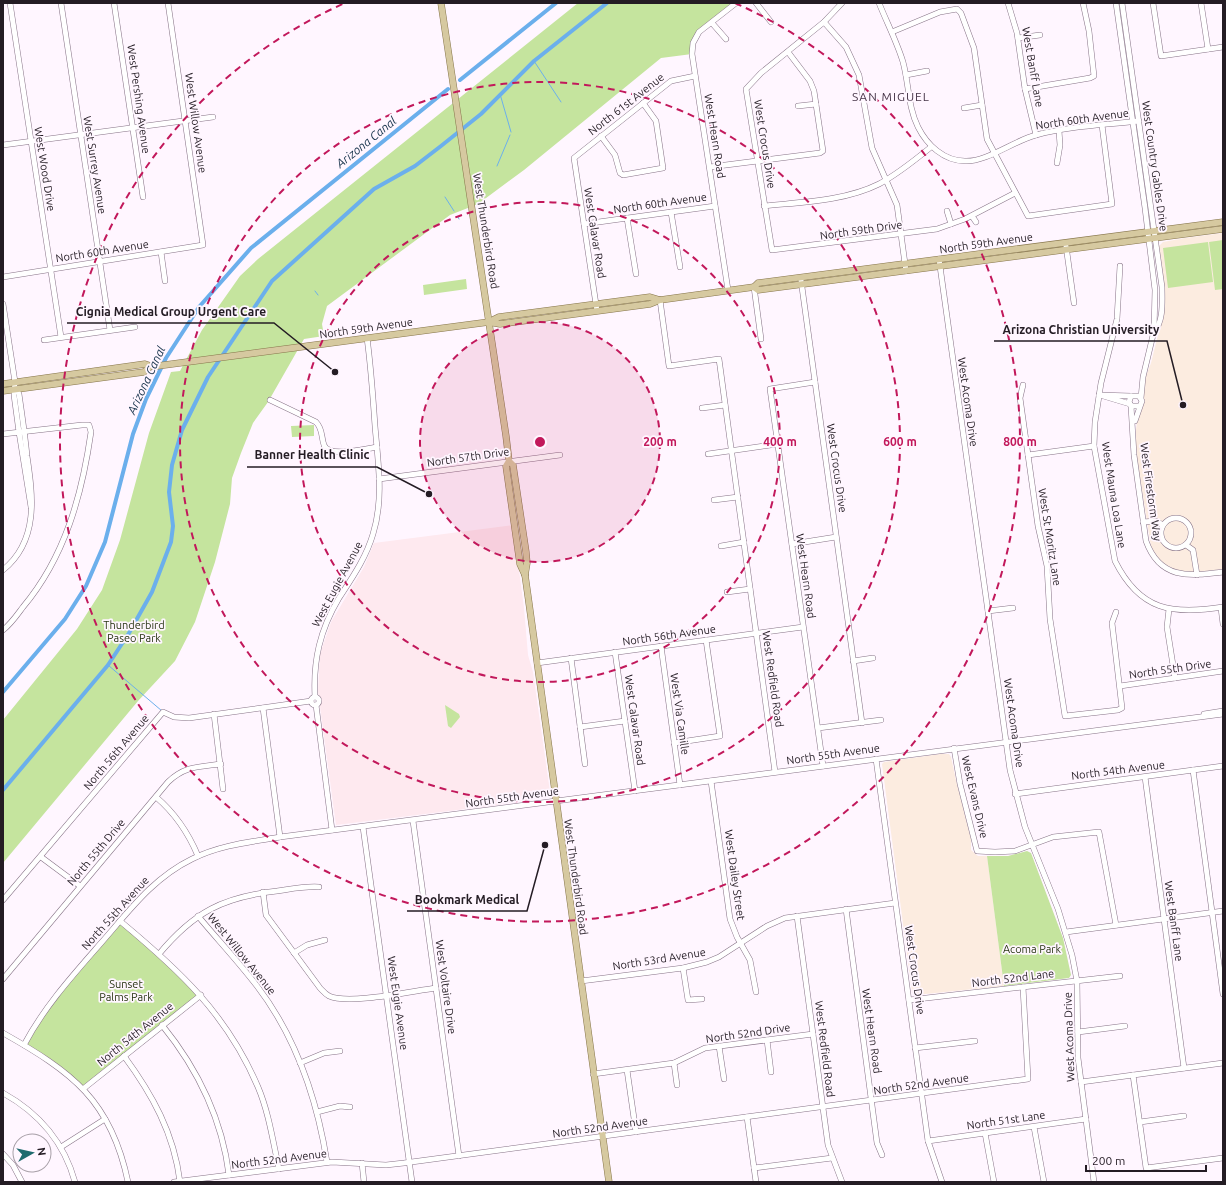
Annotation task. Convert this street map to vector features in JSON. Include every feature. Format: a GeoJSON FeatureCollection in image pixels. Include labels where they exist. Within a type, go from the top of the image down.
{"type":"FeatureCollection","features":[{"type":"Feature","properties":{"kind":"main road","name":"West Thunderbird Road"},"geometry":{"type":"LineString","coordinates":[[441,3],[509,461],[513,465],[526,552],[527,563],[525,574],[609,1182]]}},
{"type":"Feature","properties":{"kind":"main road","name":"North 59th Avenue"},"geometry":{"type":"LineString","coordinates":[[3,384],[145,364],[154,366],[489,322],[500,324],[542,319],[650,304],[660,300],[754,287],[758,283],[800,277],[1223,222]]}},
{"type":"Feature","properties":{"kind":"main road","name":"North 59th Avenue"},"geometry":{"type":"LineString","coordinates":[[754,287],[758,290],[802,285],[1223,229]]}},
{"type":"Feature","properties":{"kind":"main road","name":"North 59th Avenue"},"geometry":{"type":"LineString","coordinates":[[489,322],[499,317],[650,297],[660,300]]}},
{"type":"Feature","properties":{"kind":"main road"},"geometry":{"type":"LineString","coordinates":[[542,319],[545,314],[553,313],[558,309]]}},
{"type":"Feature","properties":{"kind":"main road","name":"North 59th Avenue"},"geometry":{"type":"LineString","coordinates":[[3,391],[144,372],[154,366]]}},
{"type":"Feature","properties":{"kind":"main road","name":"West Thunderbird Road"},"geometry":{"type":"LineString","coordinates":[[509,461],[506,466],[512,510],[520,564],[525,574]]}},
{"type":"Feature","properties":{"kind":"main road"},"geometry":{"type":"LineString","coordinates":[[512,510],[517,522],[521,544],[526,552]]}},
{"type":"Feature","properties":{"kind":"street","name":"West Wood Drive"},"geometry":{"type":"LineString","coordinates":[[10,3],[61,337]]}},
{"type":"Feature","properties":{"kind":"street","name":"West Surrey Avenue"},"geometry":{"type":"LineString","coordinates":[[61,3],[110,330]]}},
{"type":"Feature","properties":{"kind":"street","name":"West Pershing Avenue"},"geometry":{"type":"LineString","coordinates":[[114,3],[143,197]]}},
{"type":"Feature","properties":{"kind":"street","name":"West Willow Avenue"},"geometry":{"type":"LineString","coordinates":[[168,3],[204,246]]}},
{"type":"Feature","properties":{"kind":"street","name":"West Hearn Road"},"geometry":{"type":"LineString","coordinates":[[728,290],[692,54],[693,43],[699,32],[736,3]]}},
{"type":"Feature","properties":{"kind":"street"},"geometry":{"type":"LineString","coordinates":[[756,3],[771,22]]}},
{"type":"Feature","properties":{"kind":"street"},"geometry":{"type":"LineString","coordinates":[[710,167],[820,153],[823,150],[816,104],[810,81],[788,52],[824,22],[842,3]]}},
{"type":"Feature","properties":{"kind":"street"},"geometry":{"type":"LineString","coordinates":[[764,206],[846,195],[867,189],[906,168],[931,146],[922,135],[914,120],[903,63],[892,32],[879,3]]}},
{"type":"Feature","properties":{"kind":"street","name":"West Banff Lane"},"geometry":{"type":"LineString","coordinates":[[1008,3],[1018,38],[1025,89],[1036,135]]}},
{"type":"Feature","properties":{"kind":"street"},"geometry":{"type":"LineString","coordinates":[[1025,89],[1090,78],[1094,76],[1089,30],[1083,3]]}},
{"type":"Feature","properties":{"kind":"street","name":"West Country Gables Drive"},"geometry":{"type":"LineString","coordinates":[[1116,3],[1136,121]]}},
{"type":"Feature","properties":{"kind":"street","name":"West Country Gables Drive"},"geometry":{"type":"LineString","coordinates":[[1122,3],[1152,238],[1155,290],[1154,331],[1143,377],[1142,403],[1139,406]]}},
{"type":"Feature","properties":{"kind":"street"},"geometry":{"type":"LineString","coordinates":[[1153,3],[1161,56],[1223,47]]}},
{"type":"Feature","properties":{"kind":"street"},"geometry":{"type":"LineString","coordinates":[[1201,3],[1208,49]]}},
{"type":"Feature","properties":{"kind":"street"},"geometry":{"type":"LineString","coordinates":[[892,32],[940,12],[957,8],[971,36],[985,132],[994,153],[1028,216],[1112,204],[1102,125]]}},
{"type":"Feature","properties":{"kind":"street"},"geometry":{"type":"LineString","coordinates":[[824,22],[846,47],[857,69],[872,148],[897,205],[906,271]]}},
{"type":"Feature","properties":{"kind":"street"},"geometry":{"type":"LineString","coordinates":[[712,23],[726,39]]}},
{"type":"Feature","properties":{"kind":"street"},"geometry":{"type":"LineString","coordinates":[[1018,38],[1040,35]]}},
{"type":"Feature","properties":{"kind":"street","name":"West Crocus Drive"},"geometry":{"type":"LineString","coordinates":[[772,250],[746,89],[761,73],[788,52]]}},
{"type":"Feature","properties":{"kind":"street"},"geometry":{"type":"LineString","coordinates":[[906,75],[927,71]]}},
{"type":"Feature","properties":{"kind":"street","name":"North 61st Avenue"},"geometry":{"type":"LineString","coordinates":[[574,158],[671,81],[695,76]]}},
{"type":"Feature","properties":{"kind":"street"},"geometry":{"type":"LineString","coordinates":[[601,136],[615,155],[620,173],[623,174],[663,168],[656,121],[643,103]]}},
{"type":"Feature","properties":{"kind":"street"},"geometry":{"type":"LineString","coordinates":[[798,106],[816,104]]}},
{"type":"Feature","properties":{"kind":"street"},"geometry":{"type":"LineString","coordinates":[[964,108],[982,105]]}},
{"type":"Feature","properties":{"kind":"street"},"geometry":{"type":"LineString","coordinates":[[3,145],[213,117]]}},
{"type":"Feature","properties":{"kind":"street","name":"North 60th Avenue"},"geometry":{"type":"LineString","coordinates":[[931,146],[950,158],[964,162],[978,160],[1036,135],[1136,121]]}},
{"type":"Feature","properties":{"kind":"street"},"geometry":{"type":"LineString","coordinates":[[1057,163],[1060,145],[1059,131]]}},
{"type":"Feature","properties":{"kind":"street","name":"West Calavar Road"},"geometry":{"type":"LineString","coordinates":[[574,158],[597,311]]}},
{"type":"Feature","properties":{"kind":"street","name":"North 59th Drive"},"geometry":{"type":"LineString","coordinates":[[772,250],[932,230],[972,216],[1015,193]]}},
{"type":"Feature","properties":{"kind":"street","name":"North 60th Avenue"},"geometry":{"type":"LineString","coordinates":[[584,224],[715,206]]}},
{"type":"Feature","properties":{"kind":"street"},"geometry":{"type":"LineString","coordinates":[[947,211],[951,224]]}},
{"type":"Feature","properties":{"kind":"street"},"geometry":{"type":"LineString","coordinates":[[671,212],[680,267]]}},
{"type":"Feature","properties":{"kind":"street"},"geometry":{"type":"LineString","coordinates":[[972,216],[976,222]]}},
{"type":"Feature","properties":{"kind":"street"},"geometry":{"type":"LineString","coordinates":[[627,218],[636,274]]}},
{"type":"Feature","properties":{"kind":"street"},"geometry":{"type":"LineString","coordinates":[[1065,242],[1074,303]]}},
{"type":"Feature","properties":{"kind":"street","name":"North 60th Avenue"},"geometry":{"type":"LineString","coordinates":[[3,277],[204,246]]}},
{"type":"Feature","properties":{"kind":"street"},"geometry":{"type":"LineString","coordinates":[[161,252],[165,281]]}},
{"type":"Feature","properties":{"kind":"street","name":"West Acoma Drive"},"geometry":{"type":"LineString","coordinates":[[939,259],[1006,742],[1015,794],[1032,844],[1066,932],[1077,981],[1081,1082],[1094,1182]]}},
{"type":"Feature","properties":{"kind":"street","name":"West Mauna Loa Lane"},"geometry":{"type":"LineString","coordinates":[[1120,266],[1117,319],[1099,395],[1094,446],[1116,561],[1123,576],[1144,598],[1169,609],[1190,611],[1222,608]]}},
{"type":"Feature","properties":{"kind":"street","name":"West Crocus Drive"},"geometry":{"type":"LineString","coordinates":[[800,277],[862,723]]}},
{"type":"Feature","properties":{"kind":"street"},"geometry":{"type":"LineString","coordinates":[[754,287],[761,339]]}},
{"type":"Feature","properties":{"kind":"street","name":"West Redfield Road"},"geometry":{"type":"LineString","coordinates":[[660,300],[669,366],[719,359],[775,772]]}},
{"type":"Feature","properties":{"kind":"street"},"geometry":{"type":"LineString","coordinates":[[3,304],[16,389],[14,395],[32,486],[30,527],[21,549],[3,570]]}},
{"type":"Feature","properties":{"kind":"street"},"geometry":{"type":"LineString","coordinates":[[44,340],[135,327]]}},
{"type":"Feature","properties":{"kind":"street","name":"West Eugie Avenue"},"geometry":{"type":"LineString","coordinates":[[332,830],[314,701],[315,662],[322,633],[333,608],[364,558],[370,544],[378,512],[380,479],[367,338]]}},
{"type":"Feature","properties":{"kind":"street","name":"West Country Gables Drive"},"geometry":{"type":"LineString","coordinates":[[1130,405],[1132,396],[1143,377]]}},
{"type":"Feature","properties":{"kind":"street","name":"West Hearn Road"},"geometry":{"type":"LineString","coordinates":[[815,382],[770,389],[823,766]]}},
{"type":"Feature","properties":{"kind":"street","name":"West St Moritz Lane"},"geometry":{"type":"LineString","coordinates":[[1023,385],[1020,398],[1038,526],[1047,566],[1050,618],[1065,716],[1118,710],[1122,708],[1120,686]]}},
{"type":"Feature","properties":{"kind":"street"},"geometry":{"type":"LineString","coordinates":[[1099,395],[1116,397],[1137,395],[1141,398]]}},
{"type":"Feature","properties":{"kind":"street"},"geometry":{"type":"LineString","coordinates":[[1116,397],[1135,407],[1139,406]]}},
{"type":"Feature","properties":{"kind":"street"},"geometry":{"type":"LineString","coordinates":[[270,400],[316,422],[321,429],[325,448],[330,452],[377,447]]}},
{"type":"Feature","properties":{"kind":"street"},"geometry":{"type":"LineString","coordinates":[[702,408],[725,405]]}},
{"type":"Feature","properties":{"kind":"street","name":"West Firestorm Way"},"geometry":{"type":"LineString","coordinates":[[1130,405],[1134,425],[1134,455],[1143,522],[1149,550],[1160,564],[1169,571],[1179,574],[1197,575],[1223,572]]}},
{"type":"Feature","properties":{"kind":"street","name":"West Firestorm Way"},"geometry":{"type":"LineString","coordinates":[[1134,425],[1139,406]]}},
{"type":"Feature","properties":{"kind":"street"},"geometry":{"type":"LineString","coordinates":[[3,434],[89,425],[91,432],[75,509],[62,545],[47,573],[30,599],[3,630]]}},
{"type":"Feature","properties":{"kind":"street"},"geometry":{"type":"LineString","coordinates":[[708,454],[778,444]]}},
{"type":"Feature","properties":{"kind":"street"},"geometry":{"type":"LineString","coordinates":[[1028,455],[1094,446]]}},
{"type":"Feature","properties":{"kind":"street","name":"North 57th Drive"},"geometry":{"type":"LineString","coordinates":[[380,479],[560,454]]}},
{"type":"Feature","properties":{"kind":"street"},"geometry":{"type":"LineString","coordinates":[[714,500],[738,497]]}},
{"type":"Feature","properties":{"kind":"street"},"geometry":{"type":"LineString","coordinates":[[1172,519],[1182,519],[1186,522],[1191,531],[1189,541],[1186,545],[1176,548],[1166,545],[1162,536],[1164,525],[1172,519]]}},
{"type":"Feature","properties":{"kind":"street"},"geometry":{"type":"LineString","coordinates":[[1143,522],[1156,520],[1164,525]]}},
{"type":"Feature","properties":{"kind":"street"},"geometry":{"type":"LineString","coordinates":[[792,544],[836,537]]}},
{"type":"Feature","properties":{"kind":"street"},"geometry":{"type":"LineString","coordinates":[[721,546],[744,542]]}},
{"type":"Feature","properties":{"kind":"street"},"geometry":{"type":"LineString","coordinates":[[1186,545],[1193,550],[1197,575]]}},
{"type":"Feature","properties":{"kind":"street"},"geometry":{"type":"LineString","coordinates":[[727,592],[750,589]]}},
{"type":"Feature","properties":{"kind":"street"},"geometry":{"type":"LineString","coordinates":[[988,611],[1013,608]]}},
{"type":"Feature","properties":{"kind":"street"},"geometry":{"type":"LineString","coordinates":[[1222,608],[1223,624]]}},
{"type":"Feature","properties":{"kind":"street"},"geometry":{"type":"LineString","coordinates":[[1169,609],[1168,627],[1174,678]]}},
{"type":"Feature","properties":{"kind":"street"},"geometry":{"type":"LineString","coordinates":[[1116,612],[1112,624],[1120,686]]}},
{"type":"Feature","properties":{"kind":"street","name":"North 56th Avenue"},"geometry":{"type":"LineString","coordinates":[[537,663],[803,627]]}},
{"type":"Feature","properties":{"kind":"street"},"geometry":{"type":"LineString","coordinates":[[674,743],[720,736],[706,640]]}},
{"type":"Feature","properties":{"kind":"street","name":"West Via Camille"},"geometry":{"type":"LineString","coordinates":[[661,646],[680,785]]}},
{"type":"Feature","properties":{"kind":"street","name":"West Calavar Road"},"geometry":{"type":"LineString","coordinates":[[615,652],[634,791]]}},
{"type":"Feature","properties":{"kind":"street"},"geometry":{"type":"LineString","coordinates":[[571,658],[585,764]]}},
{"type":"Feature","properties":{"kind":"street"},"geometry":{"type":"LineString","coordinates":[[853,661],[873,658]]}},
{"type":"Feature","properties":{"kind":"street","name":"North 55th Drive"},"geometry":{"type":"LineString","coordinates":[[1120,686],[1223,671]]}},
{"type":"Feature","properties":{"kind":"street","name":"North 56th Avenue"},"geometry":{"type":"LineString","coordinates":[[3,900],[163,712],[174,717],[184,718],[314,701]]}},
{"type":"Feature","properties":{"kind":"street"},"geometry":{"type":"LineString","coordinates":[[263,708],[280,837]]}},
{"type":"Feature","properties":{"kind":"street","name":"North 55th Avenue"},"geometry":{"type":"LineString","coordinates":[[1197,716],[1223,711]]}},
{"type":"Feature","properties":{"kind":"street"},"geometry":{"type":"LineString","coordinates":[[214,714],[223,789]]}},
{"type":"Feature","properties":{"kind":"street","name":"North 55th Avenue"},"geometry":{"type":"LineString","coordinates":[[24,1045],[55,996],[136,901],[156,881],[170,871],[198,856],[236,844],[954,748],[1088,731],[1094,732],[1112,727],[1223,714]]}},
{"type":"Feature","properties":{"kind":"street"},"geometry":{"type":"LineString","coordinates":[[818,728],[881,720]]}},
{"type":"Feature","properties":{"kind":"street"},"geometry":{"type":"LineString","coordinates":[[580,727],[625,721]]}},
{"type":"Feature","properties":{"kind":"street","name":"West Evans Drive"},"geometry":{"type":"LineString","coordinates":[[954,748],[960,784],[977,851],[1015,851],[1032,844]]}},
{"type":"Feature","properties":{"kind":"street","name":"West Crocus Drive"},"geometry":{"type":"LineString","coordinates":[[876,759],[928,1141],[942,1182]]}},
{"type":"Feature","properties":{"kind":"street","name":"North 55th Drive"},"geometry":{"type":"LineString","coordinates":[[3,979],[5,972],[178,772],[187,769],[221,764]]}},
{"type":"Feature","properties":{"kind":"street","name":"North 54th Avenue"},"geometry":{"type":"LineString","coordinates":[[1015,794],[1223,766]]}},
{"type":"Feature","properties":{"kind":"street"},"geometry":{"type":"LineString","coordinates":[[1193,770],[1223,994]]}},
{"type":"Feature","properties":{"kind":"street","name":"West Banff Lane"},"geometry":{"type":"LineString","coordinates":[[1145,777],[1184,1068]]}},
{"type":"Feature","properties":{"kind":"street","name":"West Dailey Street"},"geometry":{"type":"LineString","coordinates":[[711,781],[729,914],[733,929],[750,960],[756,992]]}},
{"type":"Feature","properties":{"kind":"street"},"geometry":{"type":"LineString","coordinates":[[156,797],[167,806],[181,822],[198,856]]}},
{"type":"Feature","properties":{"kind":"street","name":"West Voltaire Drive"},"geometry":{"type":"LineString","coordinates":[[413,821],[459,1156]]}},
{"type":"Feature","properties":{"kind":"street","name":"West Eugie Avenue"},"geometry":{"type":"LineString","coordinates":[[363,827],[412,1182]]}},
{"type":"Feature","properties":{"kind":"street"},"geometry":{"type":"LineString","coordinates":[[1032,844],[1053,837],[1099,832],[1116,926]]}},
{"type":"Feature","properties":{"kind":"street"},"geometry":{"type":"LineString","coordinates":[[41,857],[80,886]]}},
{"type":"Feature","properties":{"kind":"street"},"geometry":{"type":"LineString","coordinates":[[159,954],[182,928],[198,916],[228,900],[263,892],[319,887]]}},
{"type":"Feature","properties":{"kind":"street"},"geometry":{"type":"LineString","coordinates":[[263,892],[266,915],[320,988],[329,996],[354,999],[436,988]]}},
{"type":"Feature","properties":{"kind":"street","name":"North 53rd Avenue"},"geometry":{"type":"LineString","coordinates":[[581,981],[683,968],[713,960],[776,921],[797,916],[896,902]]}},
{"type":"Feature","properties":{"kind":"street","name":"West Hearn Road"},"geometry":{"type":"LineString","coordinates":[[846,909],[877,1143],[882,1155]]}},
{"type":"Feature","properties":{"kind":"street"},"geometry":{"type":"LineString","coordinates":[[1066,932],[1223,911]]}},
{"type":"Feature","properties":{"kind":"street","name":"West Willow Avenue"},"geometry":{"type":"LineString","coordinates":[[198,916],[262,993],[282,1026],[300,1063],[317,1112],[327,1162]]}},
{"type":"Feature","properties":{"kind":"street","name":"West Redfield Road"},"geometry":{"type":"LineString","coordinates":[[797,916],[828,1145],[842,1182]]}},
{"type":"Feature","properties":{"kind":"street"},"geometry":{"type":"LineString","coordinates":[[120,921],[159,954],[200,995],[232,1038],[258,1088],[272,1132],[278,1169]]}},
{"type":"Feature","properties":{"kind":"street"},"geometry":{"type":"LineString","coordinates":[[294,953],[307,945],[325,940]]}},
{"type":"Feature","properties":{"kind":"street"},"geometry":{"type":"LineString","coordinates":[[683,968],[688,1000],[702,999]]}},
{"type":"Feature","properties":{"kind":"street","name":"North 52nd Lane"},"geometry":{"type":"LineString","coordinates":[[909,1000],[1120,976]]}},
{"type":"Feature","properties":{"kind":"street","name":"North 52nd Avenue"},"geometry":{"type":"LineString","coordinates":[[178,1182],[327,1162],[386,1165],[822,1108],[1028,1079],[1023,987]]}},
{"type":"Feature","properties":{"kind":"street","name":"North 54th Avenue"},"geometry":{"type":"LineString","coordinates":[[83,1089],[200,995]]}},
{"type":"Feature","properties":{"kind":"street"},"geometry":{"type":"LineString","coordinates":[[162,1025],[182,1051],[202,1086],[219,1128],[229,1175]]}},
{"type":"Feature","properties":{"kind":"street"},"geometry":{"type":"LineString","coordinates":[[1078,1032],[1125,1026]]}},
{"type":"Feature","properties":{"kind":"street"},"geometry":{"type":"LineString","coordinates":[[3,1033],[54,1063],[83,1089],[105,1119],[118,1146],[128,1182]]}},
{"type":"Feature","properties":{"kind":"street","name":"North 52nd Drive"},"geometry":{"type":"LineString","coordinates":[[593,1074],[674,1063],[699,1050],[719,1046],[813,1034]]}},
{"type":"Feature","properties":{"kind":"street"},"geometry":{"type":"LineString","coordinates":[[767,1040],[771,1072]]}},
{"type":"Feature","properties":{"kind":"street"},"geometry":{"type":"LineString","coordinates":[[915,1048],[975,1041]]}},
{"type":"Feature","properties":{"kind":"street"},"geometry":{"type":"LineString","coordinates":[[719,1046],[724,1079]]}},
{"type":"Feature","properties":{"kind":"street"},"geometry":{"type":"LineString","coordinates":[[300,1063],[324,1053],[340,1051]]}},
{"type":"Feature","properties":{"kind":"street"},"geometry":{"type":"LineString","coordinates":[[124,1056],[140,1077],[161,1114],[172,1145],[178,1182]]}},
{"type":"Feature","properties":{"kind":"street"},"geometry":{"type":"LineString","coordinates":[[674,1063],[677,1085]]}},
{"type":"Feature","properties":{"kind":"street"},"geometry":{"type":"LineString","coordinates":[[1081,1082],[1223,1063]]}},
{"type":"Feature","properties":{"kind":"street"},"geometry":{"type":"LineString","coordinates":[[627,1070],[636,1132]]}},
{"type":"Feature","properties":{"kind":"street"},"geometry":{"type":"LineString","coordinates":[[1133,1075],[1146,1168],[1223,1158]]}},
{"type":"Feature","properties":{"kind":"street"},"geometry":{"type":"LineString","coordinates":[[3,1093],[34,1114],[51,1132],[68,1161],[75,1182]]}},
{"type":"Feature","properties":{"kind":"street"},"geometry":{"type":"LineString","coordinates":[[317,1112],[340,1106],[350,1106]]}},
{"type":"Feature","properties":{"kind":"street"},"geometry":{"type":"LineString","coordinates":[[1140,1122],[1184,1116]]}},
{"type":"Feature","properties":{"kind":"street"},"geometry":{"type":"LineString","coordinates":[[747,1117],[756,1182]]}},
{"type":"Feature","properties":{"kind":"street"},"geometry":{"type":"LineString","coordinates":[[61,1147],[105,1119]]}},
{"type":"Feature","properties":{"kind":"street","name":"North 51st Lane"},"geometry":{"type":"LineString","coordinates":[[928,1141],[1086,1119]]}},
{"type":"Feature","properties":{"kind":"street"},"geometry":{"type":"LineString","coordinates":[[1034,1127],[1044,1182]]}},
{"type":"Feature","properties":{"kind":"street"},"geometry":{"type":"LineString","coordinates":[[985,1133],[994,1182]]}},
{"type":"Feature","properties":{"kind":"street"},"geometry":{"type":"LineString","coordinates":[[3,1154],[13,1165],[22,1182]]}},
{"type":"Feature","properties":{"kind":"street"},"geometry":{"type":"LineString","coordinates":[[754,1168],[832,1158]]}},
{"type":"Feature","properties":{"kind":"street"},"geometry":{"type":"LineString","coordinates":[[362,1163],[364,1182]]}},
{"type":"Feature","properties":{"kind":"shaded area"},"geometry":{"type":"Polygon","coordinates":[[[1223,233],[1223,569],[1192,573],[1178,571],[1162,563],[1151,547],[1136,452],[1136,430],[1138,412],[1143,399],[1144,381],[1151,363],[1163,315],[1164,287],[1159,246],[1163,242],[1223,233]]]}},
{"type":"Feature","properties":{"kind":"shaded area"},"geometry":{"type":"Polygon","coordinates":[[[513,525],[524,608],[528,655],[533,672],[550,792],[548,796],[498,805],[336,825],[318,692],[320,654],[331,622],[364,567],[374,543],[513,525]]]}},
{"type":"Feature","properties":{"kind":"shaded area"},"geometry":{"type":"Polygon","coordinates":[[[949,754],[951,757],[971,839],[971,850],[978,856],[987,856],[1004,986],[916,995],[912,992],[882,764],[884,762],[949,754]]]}},
{"type":"Feature","properties":{"kind":"green space","name":"Thunderbird Paseo Park"},"geometry":{"type":"Polygon","coordinates":[[[578,3],[736,3],[699,32],[692,54],[661,58],[524,170],[478,204],[450,215],[327,306],[322,324],[324,336],[304,339],[268,402],[253,423],[232,478],[230,504],[215,562],[195,622],[175,661],[138,701],[3,863],[3,720],[77,629],[102,590],[120,540],[149,433],[171,372],[180,371],[202,330],[240,276],[258,259],[578,3]]]}},
{"type":"Feature","properties":{"kind":"green space"},"geometry":{"type":"Polygon","coordinates":[[[1223,240],[1223,289],[1215,290],[1209,242],[1223,240]]]}},
{"type":"Feature","properties":{"kind":"green space"},"geometry":{"type":"Polygon","coordinates":[[[1208,242],[1213,282],[1168,288],[1163,248],[1208,242]]]}},
{"type":"Feature","properties":{"kind":"green space"},"geometry":{"type":"Polygon","coordinates":[[[466,279],[467,289],[424,295],[423,285],[466,279]]]}},
{"type":"Feature","properties":{"kind":"green space"},"geometry":{"type":"Polygon","coordinates":[[[314,425],[314,436],[292,437],[291,426],[314,425]]]}},
{"type":"Feature","properties":{"kind":"green space"},"geometry":{"type":"Polygon","coordinates":[[[445,705],[459,714],[460,717],[451,728],[448,726],[445,705]]]}},
{"type":"Feature","properties":{"kind":"green space","name":"Acoma Park"},"geometry":{"type":"Polygon","coordinates":[[[1027,851],[1031,853],[1063,938],[1071,975],[1069,978],[1004,986],[987,856],[1008,856],[1027,851]]]}},
{"type":"Feature","properties":{"kind":"green space","name":"Sunset Palms Park"},"geometry":{"type":"Polygon","coordinates":[[[120,921],[201,995],[83,1089],[24,1045],[46,1009],[120,921]]]}},
{"type":"Feature","properties":{"kind":"waterway"},"geometry":{"type":"LineString","coordinates":[[460,80],[556,3]]}},
{"type":"Feature","properties":{"kind":"waterway"},"geometry":{"type":"LineString","coordinates":[[3,790],[108,665],[129,633],[152,592],[171,542],[173,526],[169,492],[172,465],[182,430],[208,377],[272,281],[374,189],[415,166],[441,146],[481,114],[534,61],[607,3]]}},
{"type":"Feature","properties":{"kind":"waterway"},"geometry":{"type":"LineString","coordinates":[[534,61],[561,102]]}},
{"type":"Feature","properties":{"kind":"waterway","name":"Arizona Canal"},"geometry":{"type":"LineString","coordinates":[[3,692],[65,619],[86,586],[105,542],[133,434],[146,399],[166,358],[199,307],[251,248],[448,89]]}},
{"type":"Feature","properties":{"kind":"waterway"},"geometry":{"type":"LineString","coordinates":[[500,94],[511,132]]}},
{"type":"Feature","properties":{"kind":"waterway"},"geometry":{"type":"LineString","coordinates":[[497,166],[510,135]]}},
{"type":"Feature","properties":{"kind":"waterway"},"geometry":{"type":"LineString","coordinates":[[445,197],[454,211]]}},
{"type":"Feature","properties":{"kind":"waterway"},"geometry":{"type":"LineString","coordinates":[[315,291],[318,295]]}},
{"type":"Feature","properties":{"kind":"waterway"},"geometry":{"type":"LineString","coordinates":[[108,665],[162,711]]}},
{"type":"Feature","properties":{"kind":"place","name":"Cignia Medical Group Urgent Care"},"geometry":{"type":"Point","coordinates":[335,372]}},
{"type":"Feature","properties":{"kind":"place","name":"Arizona Christian University"},"geometry":{"type":"Point","coordinates":[1183,405]}},
{"type":"Feature","properties":{"kind":"place","name":"Banner Health Clinic"},"geometry":{"type":"Point","coordinates":[429,494]}},
{"type":"Feature","properties":{"kind":"place","name":"Bookmark Medical"},"geometry":{"type":"Point","coordinates":[545,845]}},
{"type":"Feature","properties":{"kind":"district","name":"SAN MIGUEL"},"geometry":{"type":"Point","coordinates":[891,96]}}]}
